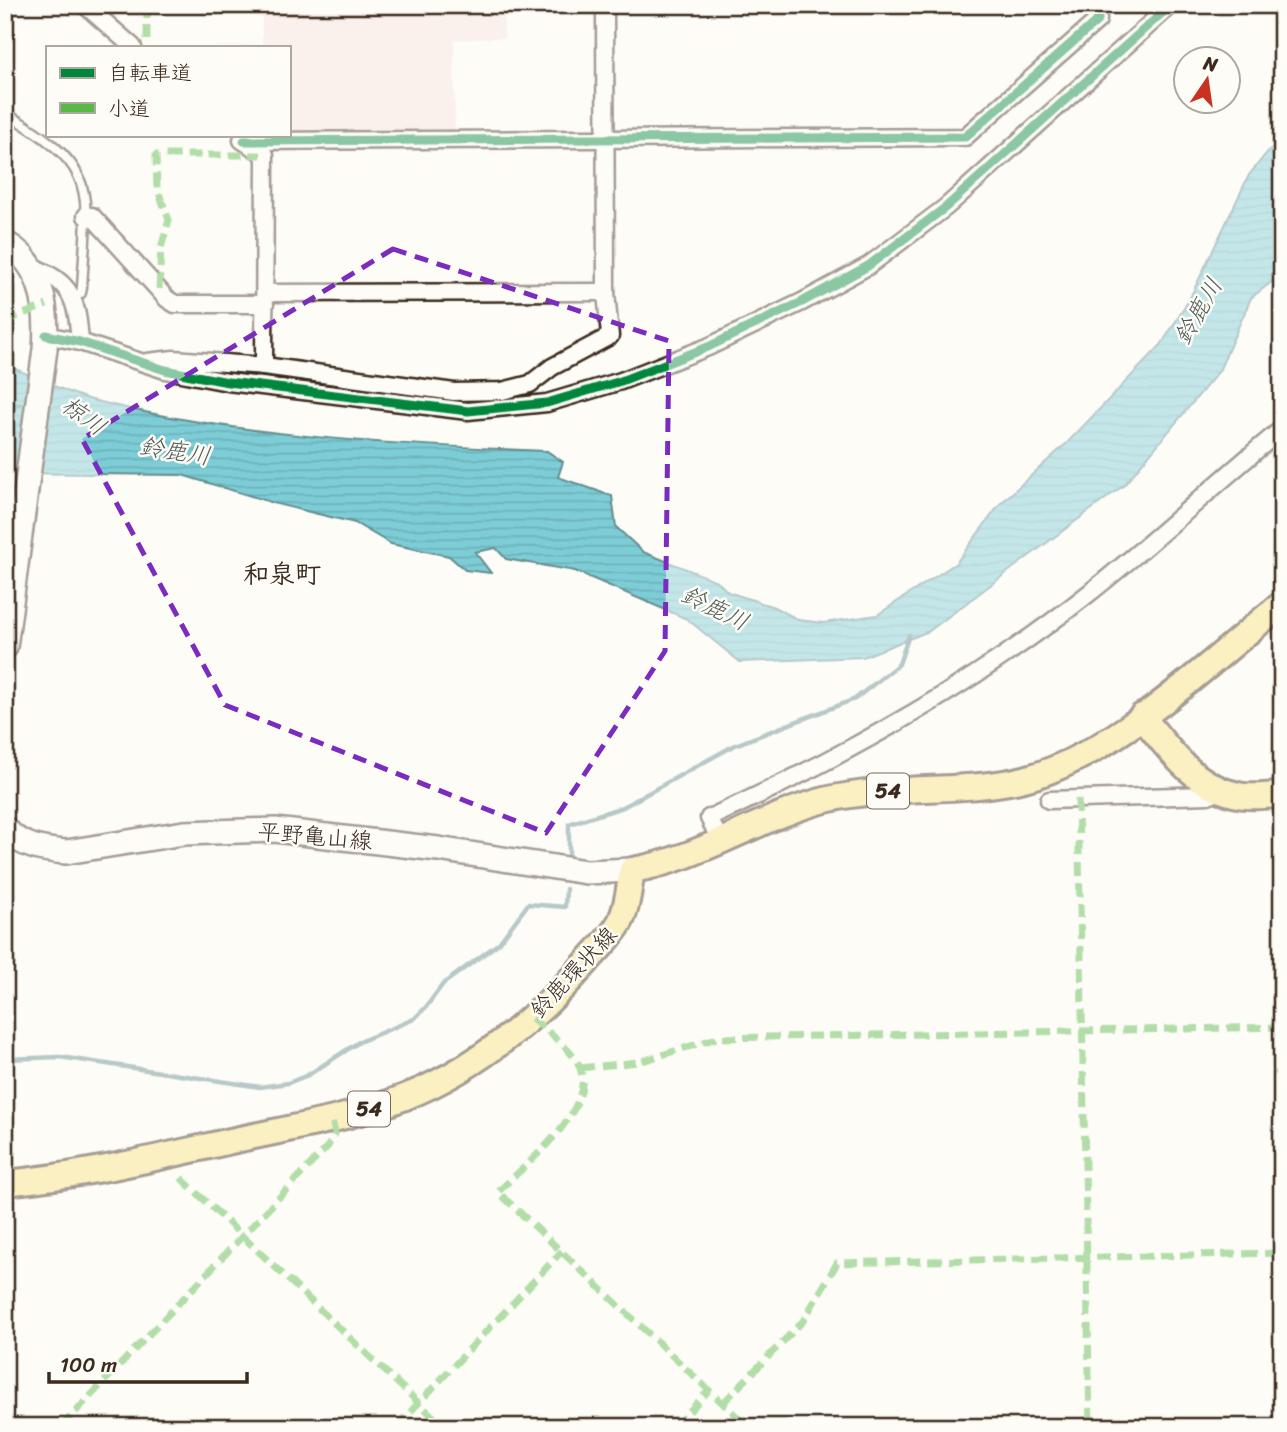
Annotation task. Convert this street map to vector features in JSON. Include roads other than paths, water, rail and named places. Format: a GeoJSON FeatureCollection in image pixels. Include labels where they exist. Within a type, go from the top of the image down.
{"type":"FeatureCollection","features":[{"type":"Feature","properties":{"kind":"main road"},"geometry":{"type":"LineString","coordinates":[[5,647],[45,342],[47,305],[29,266],[6,243]]}},
{"type":"Feature","properties":{"kind":"main road","name":"54"},"geometry":{"type":"LineString","coordinates":[[632,870],[671,862],[804,807],[845,796],[991,785],[1035,776],[1086,754],[1142,716],[1282,604]]}},
{"type":"Feature","properties":{"kind":"main road"},"geometry":{"type":"LineString","coordinates":[[1142,716],[1182,764],[1221,790],[1240,796],[1282,795]]}},
{"type":"Feature","properties":{"kind":"main road","name":"平野亀山線"},"geometry":{"type":"LineString","coordinates":[[5,829],[18,840],[49,851],[66,852],[208,831],[275,830],[439,849],[586,872],[632,870]]}},
{"type":"Feature","properties":{"kind":"main road","name":"鈴鹿環状線"},"geometry":{"type":"LineString","coordinates":[[5,1183],[109,1167],[332,1119],[383,1105],[427,1088],[490,1051],[533,1018],[564,988],[617,927],[625,909],[632,870]]}},
{"type":"Feature","properties":{"kind":"street"},"geometry":{"type":"LineString","coordinates":[[85,5],[133,46]]}},
{"type":"Feature","properties":{"kind":"street"},"geometry":{"type":"LineString","coordinates":[[144,363],[174,359],[264,366],[454,392],[502,391],[530,384],[552,367],[610,337],[606,292],[605,5]]}},
{"type":"Feature","properties":{"kind":"street"},"geometry":{"type":"LineString","coordinates":[[240,138],[606,140],[965,136],[1098,20],[1097,5]]}},
{"type":"Feature","properties":{"kind":"street"},"geometry":{"type":"LineString","coordinates":[[45,342],[80,342],[165,370],[228,382],[468,411],[547,403],[621,381],[708,347],[802,302],[868,266],[946,207],[1171,5]]}},
{"type":"Feature","properties":{"kind":"street"},"geometry":{"type":"LineString","coordinates":[[240,138],[265,155],[264,366]]}},
{"type":"Feature","properties":{"kind":"street"},"geometry":{"type":"LineString","coordinates":[[86,216],[92,216],[167,299],[175,304],[265,298],[606,292]]}},
{"type":"Feature","properties":{"kind":"street"},"geometry":{"type":"LineString","coordinates":[[29,266],[48,272],[74,298],[80,342]]}},
{"type":"Feature","properties":{"kind":"street"},"geometry":{"type":"LineString","coordinates":[[720,842],[709,818],[834,759],[989,665],[1087,595],[1282,429]]}},
{"type":"Feature","properties":{"kind":"street"},"geometry":{"type":"LineString","coordinates":[[1049,800],[1208,795],[1221,790]]}},
{"type":"Feature","properties":{"kind":"lane"},"geometry":{"type":"LineString","coordinates":[[5,113],[65,153],[83,186],[86,216],[82,287],[81,293],[74,298]]}},
{"type":"Feature","properties":{"kind":"water"},"geometry":{"type":"Polygon","coordinates":[[[1282,141],[1282,274],[1251,298],[1219,371],[1124,485],[929,631],[863,657],[740,662],[687,619],[575,571],[506,559],[496,548],[475,552],[491,573],[465,570],[449,556],[391,544],[355,523],[277,504],[182,475],[5,473],[5,412],[21,404],[5,403],[5,367],[8,366],[92,400],[204,423],[376,442],[547,451],[563,462],[558,477],[612,496],[616,527],[643,552],[717,581],[728,592],[774,607],[799,620],[823,623],[877,615],[956,563],[1000,504],[1068,442],[1161,345],[1189,300],[1249,175],[1269,150],[1282,141]]]}},
{"type":"Feature","properties":{"kind":"waterway"},"geometry":{"type":"LineString","coordinates":[[569,854],[569,824],[623,807],[735,745],[855,699],[899,664],[909,635]]}},
{"type":"Feature","properties":{"kind":"waterway"},"geometry":{"type":"LineString","coordinates":[[5,1059],[60,1057],[260,1087],[288,1083],[308,1075],[359,1042],[414,1019],[443,984],[499,943],[528,904],[565,907],[566,889]]}},
{"type":"Feature","properties":{"kind":"district","name":"和泉町"},"geometry":{"type":"Point","coordinates":[282,574]}},
{"type":"Feature","properties":{"kind":"water label","name":"鈴鹿川"},"geometry":{"type":"Point","coordinates":[1198,311]}},
{"type":"Feature","properties":{"kind":"water label","name":"椋川"},"geometry":{"type":"Point","coordinates":[84,416]}},
{"type":"Feature","properties":{"kind":"water label","name":"鈴鹿川"},"geometry":{"type":"Point","coordinates":[175,451]}},
{"type":"Feature","properties":{"kind":"water label","name":"鈴鹿川"},"geometry":{"type":"Point","coordinates":[715,608]}}]}
